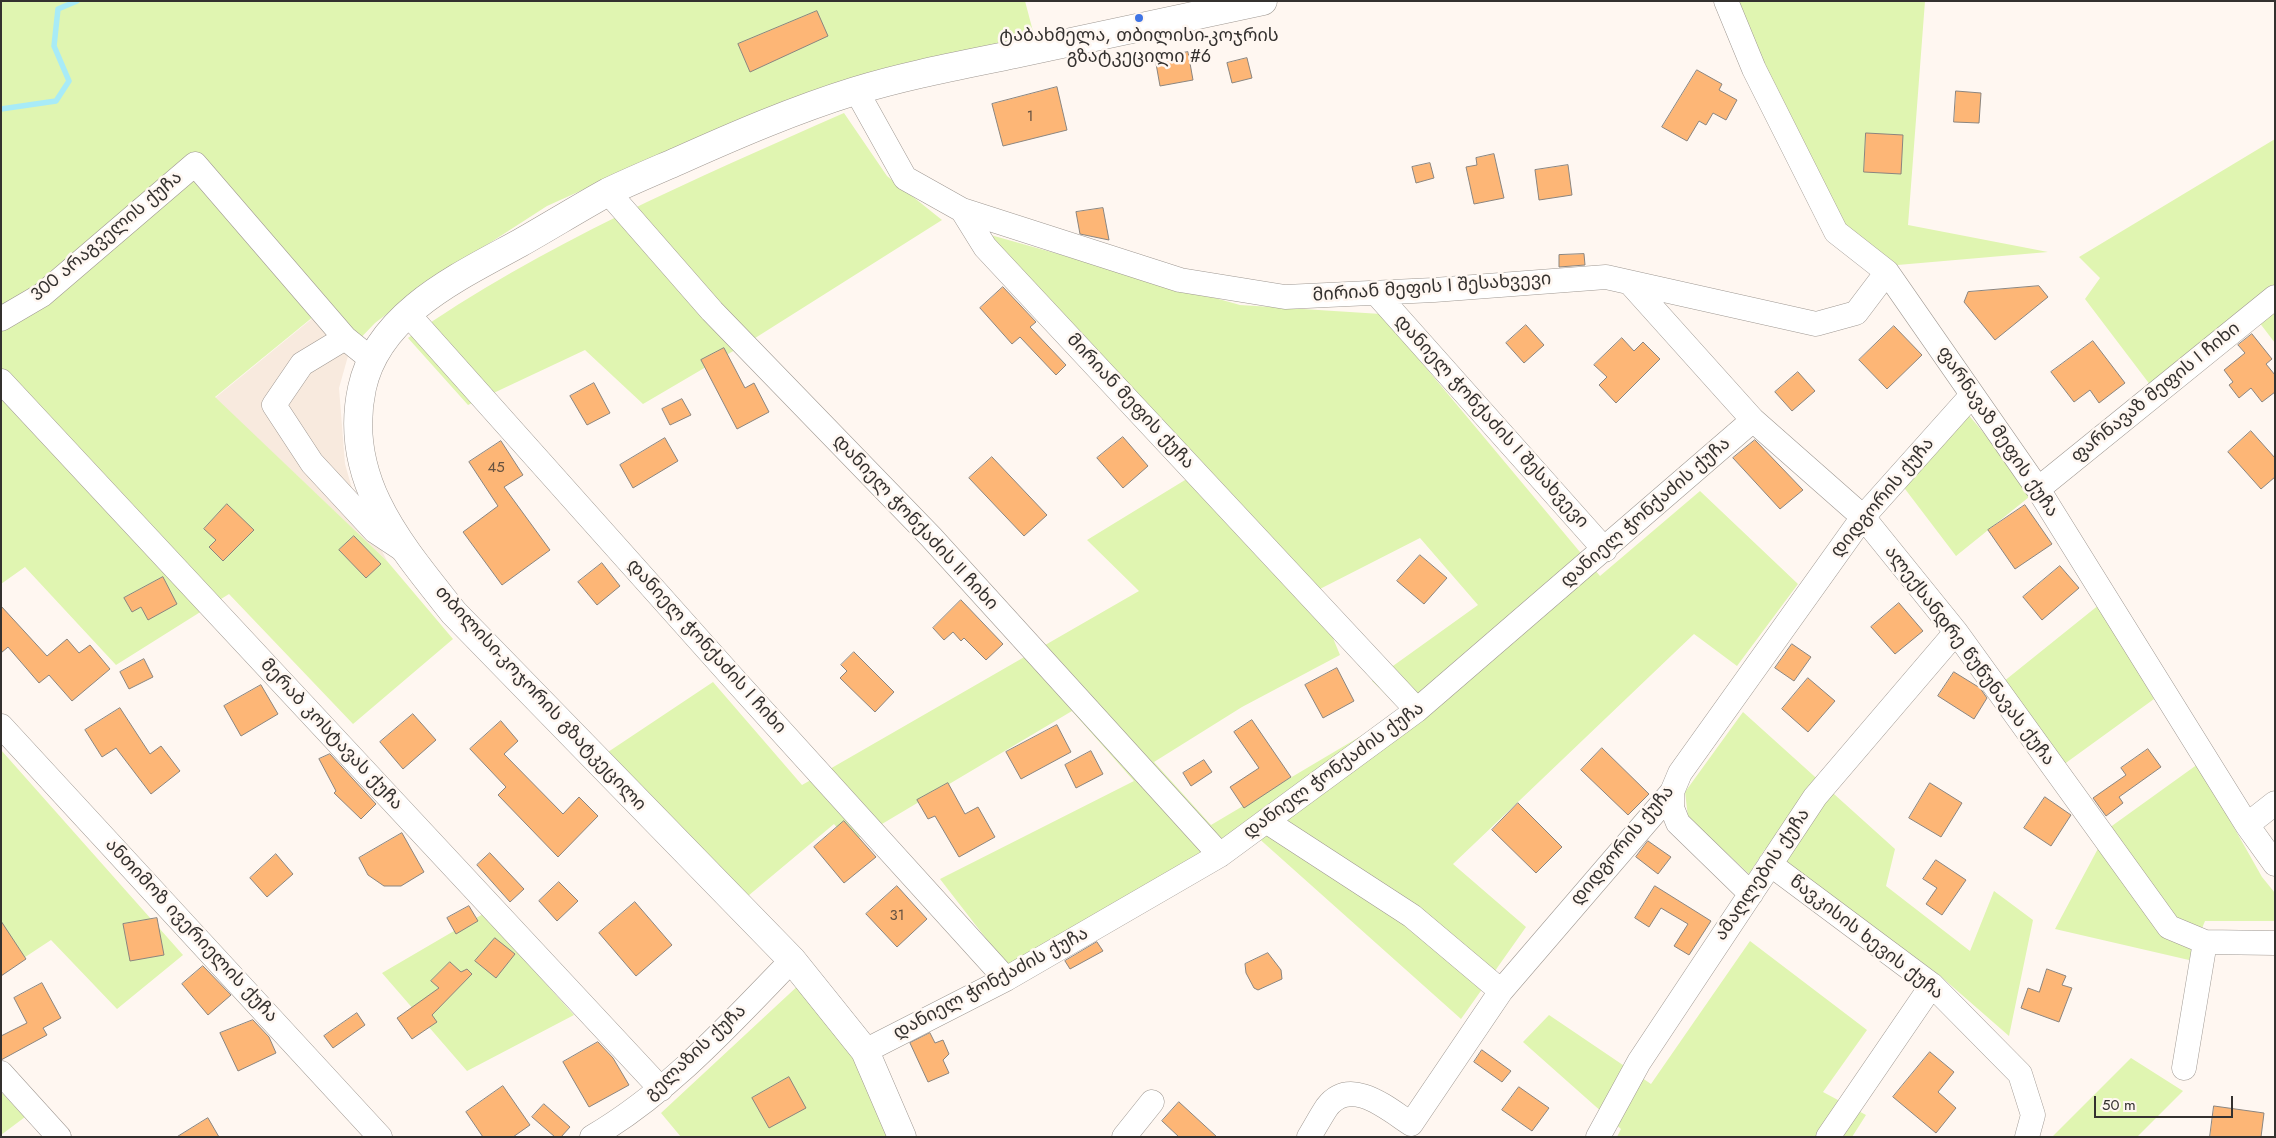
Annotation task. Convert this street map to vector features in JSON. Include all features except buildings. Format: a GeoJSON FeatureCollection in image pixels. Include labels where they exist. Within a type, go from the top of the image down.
{"type":"FeatureCollection","features":[{"type":"Feature","properties":{"kind":"main road","name":"თბილისი-კოჯორის გზატკეცილი"},"geometry":{"type":"LineString","coordinates":[[902,1137],[866,1051],[792,960],[454,613],[406,551],[364,473],[359,445],[359,416],[362,388],[371,359],[388,334],[408,314],[464,275],[608,192],[776,118],[856,90],[1183,10],[1263,1]]}},
{"type":"Feature","properties":{"kind":"street","name":"ფარნავაზ მეფის ქუჩა"},"geometry":{"type":"LineString","coordinates":[[1726,1],[1754,69],[1836,232],[1887,272],[2038,489],[2247,825],[2275,864]]}},
{"type":"Feature","properties":{"kind":"street","name":"მირიან მეფის ქუჩა"},"geometry":{"type":"LineString","coordinates":[[856,90],[905,178],[962,210],[985,247],[1417,710]]}},
{"type":"Feature","properties":{"kind":"street","name":"300 არაგველის ქუჩა"},"geometry":{"type":"LineString","coordinates":[[1,319],[42,295],[195,164],[345,338]]}},
{"type":"Feature","properties":{"kind":"street","name":"დანიელ ჭონქაძის II ჩიხი"},"geometry":{"type":"LineString","coordinates":[[608,192],[712,311],[931,538],[1220,855]]}},
{"type":"Feature","properties":{"kind":"street","name":"მირიან მეფის I შესახვევი"},"geometry":{"type":"LineString","coordinates":[[962,210],[1180,280],[1285,297],[1376,293],[1606,277],[1816,324],[1856,313],[1887,272]]}},
{"type":"Feature","properties":{"kind":"street","name":"ალექსანდრე წუწუნავას ქუჩა"},"geometry":{"type":"LineString","coordinates":[[1630,283],[1753,420],[1863,517],[1956,632],[2169,927],[2205,942],[2275,943]]}},
{"type":"Feature","properties":{"kind":"street","name":"დანიელ ჭონქაძის I შესახვევი"},"geometry":{"type":"LineString","coordinates":[[1376,293],[1605,550]]}},
{"type":"Feature","properties":{"kind":"street","name":"ფარნავაზ მეფის I ჩიხი"},"geometry":{"type":"LineString","coordinates":[[2038,489],[2275,297]]}},
{"type":"Feature","properties":{"kind":"street","name":"დანიელ ჭონქაძის I ჩიხი"},"geometry":{"type":"LineString","coordinates":[[408,314],[739,686],[1006,979]]}},
{"type":"Feature","properties":{"kind":"street"},"geometry":{"type":"LineString","coordinates":[[371,359],[345,338],[302,364],[274,405],[312,463],[375,531],[406,551]]}},
{"type":"Feature","properties":{"kind":"street","name":"მერაბ კოსტავას ქუჩა"},"geometry":{"type":"LineString","coordinates":[[1,381],[660,1089]]}},
{"type":"Feature","properties":{"kind":"street","name":"დიდგორის ქუჩა"},"geometry":{"type":"LineString","coordinates":[[1309,1137],[1328,1106],[1340,1096],[1352,1093],[1367,1096],[1407,1130],[1501,991],[1672,792],[1680,773],[1863,517],[1972,395]]}},
{"type":"Feature","properties":{"kind":"street","name":"დანიელ ჭონქაძის ქუჩა"},"geometry":{"type":"LineString","coordinates":[[866,1051],[1006,979],[1220,855],[1417,710],[1605,550],[1753,420]]}},
{"type":"Feature","properties":{"kind":"street","name":"ამაღლების ქუჩა"},"geometry":{"type":"LineString","coordinates":[[1598,1137],[1639,1062],[1815,798],[1956,632]]}},
{"type":"Feature","properties":{"kind":"street","name":"ანთიმოზ ივერიელის ქუჩა"},"geometry":{"type":"LineString","coordinates":[[1,726],[380,1137]]}},
{"type":"Feature","properties":{"kind":"street"},"geometry":{"type":"LineString","coordinates":[[1672,792],[1672,808],[1678,823],[1751,894]]}},
{"type":"Feature","properties":{"kind":"street"},"geometry":{"type":"LineString","coordinates":[[2247,825],[2275,803]]}},
{"type":"Feature","properties":{"kind":"street"},"geometry":{"type":"LineString","coordinates":[[1266,821],[1412,916],[1501,991]]}},
{"type":"Feature","properties":{"kind":"street","name":"წავკისის ხევის ქუჩა"},"geometry":{"type":"LineString","coordinates":[[1770,864],[1932,985],[2020,1074],[2033,1115],[2027,1137]]}},
{"type":"Feature","properties":{"kind":"street"},"geometry":{"type":"LineString","coordinates":[[2184,1068],[2205,942]]}},
{"type":"Feature","properties":{"kind":"street","name":"გელაზის ქუჩა"},"geometry":{"type":"LineString","coordinates":[[592,1137],[618,1122],[660,1089],[732,1022],[792,960]]}},
{"type":"Feature","properties":{"kind":"street"},"geometry":{"type":"LineString","coordinates":[[1828,1137],[1932,985]]}},
{"type":"Feature","properties":{"kind":"street"},"geometry":{"type":"LineString","coordinates":[[1,1073],[59,1137]]}},
{"type":"Feature","properties":{"kind":"street"},"geometry":{"type":"LineString","coordinates":[[1124,1137],[1152,1102]]}},
{"type":"Feature","properties":{"kind":"shaded area"},"geometry":{"type":"Polygon","coordinates":[[[320,312],[350,349],[339,388],[345,464],[353,492],[387,561],[215,398],[320,312]]]}},
{"type":"Feature","properties":{"kind":"green space"},"geometry":{"type":"Polygon","coordinates":[[[1,1],[1025,1],[1035,39],[640,164],[547,206],[426,284],[375,323],[350,349],[319,312],[215,397],[387,561],[453,639],[353,724],[229,594],[116,665],[25,567],[1,584],[1,1]]]}},
{"type":"Feature","properties":{"kind":"green space"},"geometry":{"type":"Polygon","coordinates":[[[1730,1],[1925,1],[1908,225],[2048,252],[1886,266],[1841,226],[1730,1]]]}},
{"type":"Feature","properties":{"kind":"green space"},"geometry":{"type":"Polygon","coordinates":[[[844,113],[887,176],[942,220],[752,340],[643,404],[585,350],[468,405],[408,338],[512,272],[620,215],[844,113]]]}},
{"type":"Feature","properties":{"kind":"green space"},"geometry":{"type":"Polygon","coordinates":[[[2275,139],[2275,343],[2246,305],[2151,386],[2085,299],[2100,278],[2079,257],[2275,139]]]}},
{"type":"Feature","properties":{"kind":"green space"},"geometry":{"type":"Polygon","coordinates":[[[987,234],[1240,305],[1381,314],[1600,576],[1700,491],[1798,584],[1737,666],[1694,634],[1453,864],[1526,927],[1461,1019],[1246,827],[1008,967],[940,879],[1134,781],[1072,711],[850,843],[834,824],[748,896],[608,752],[713,682],[802,785],[1139,591],[1087,540],[1203,469],[987,234]],[[1420,538],[1314,592],[1340,655],[1242,707],[1154,762],[1211,825],[1403,711],[1372,681],[1478,605],[1420,538]]]}},
{"type":"Feature","properties":{"kind":"green space"},"geometry":{"type":"Polygon","coordinates":[[[1967,413],[2034,493],[1956,556],[1902,485],[1967,413]]]}},
{"type":"Feature","properties":{"kind":"green space"},"geometry":{"type":"Polygon","coordinates":[[[2100,604],[2154,699],[2063,765],[2003,682],[2100,604]]]}},
{"type":"Feature","properties":{"kind":"green space"},"geometry":{"type":"Polygon","coordinates":[[[1743,712],[1895,849],[1886,886],[1970,951],[1994,891],[2033,920],[2009,1036],[1938,974],[1765,849],[1749,874],[1688,817],[1685,792],[1743,712]]]}},
{"type":"Feature","properties":{"kind":"green space"},"geometry":{"type":"Polygon","coordinates":[[[1,750],[183,955],[117,1009],[51,940],[1,973],[1,750]]]}},
{"type":"Feature","properties":{"kind":"green space"},"geometry":{"type":"Polygon","coordinates":[[[2198,764],[2262,877],[2275,893],[2275,921],[2205,921],[2189,960],[2055,929],[2109,828],[2198,764]]]}},
{"type":"Feature","properties":{"kind":"green space"},"geometry":{"type":"Polygon","coordinates":[[[483,914],[574,1015],[467,1071],[382,973],[483,914]]]}},
{"type":"Feature","properties":{"kind":"green space"},"geometry":{"type":"Polygon","coordinates":[[[1750,941],[1867,1030],[1823,1092],[1866,1115],[1852,1137],[1617,1137],[1621,1129],[1523,1042],[1549,1015],[1651,1084],[1750,941]]]}},
{"type":"Feature","properties":{"kind":"green space"},"geometry":{"type":"Polygon","coordinates":[[[802,982],[851,1040],[889,1137],[681,1137],[661,1113],[802,982]]]}},
{"type":"Feature","properties":{"kind":"green space"},"geometry":{"type":"Polygon","coordinates":[[[2131,1058],[2183,1091],[2137,1137],[2052,1137],[2131,1058]]]}},
{"type":"Feature","properties":{"kind":"green space"},"geometry":{"type":"Polygon","coordinates":[[[1,1092],[25,1117],[1,1135],[1,1092]]]}},
{"type":"Feature","properties":{"kind":"waterway"},"geometry":{"type":"LineString","coordinates":[[1,109],[56,101],[69,81],[54,46],[58,9],[77,1]]}},
{"type":"Feature","properties":{"kind":"place","name":"ტაბახმელა, თბილისი-კოჯრის გზატკეცილი #6"},"geometry":{"type":"Point","coordinates":[1139,18]}}]}
